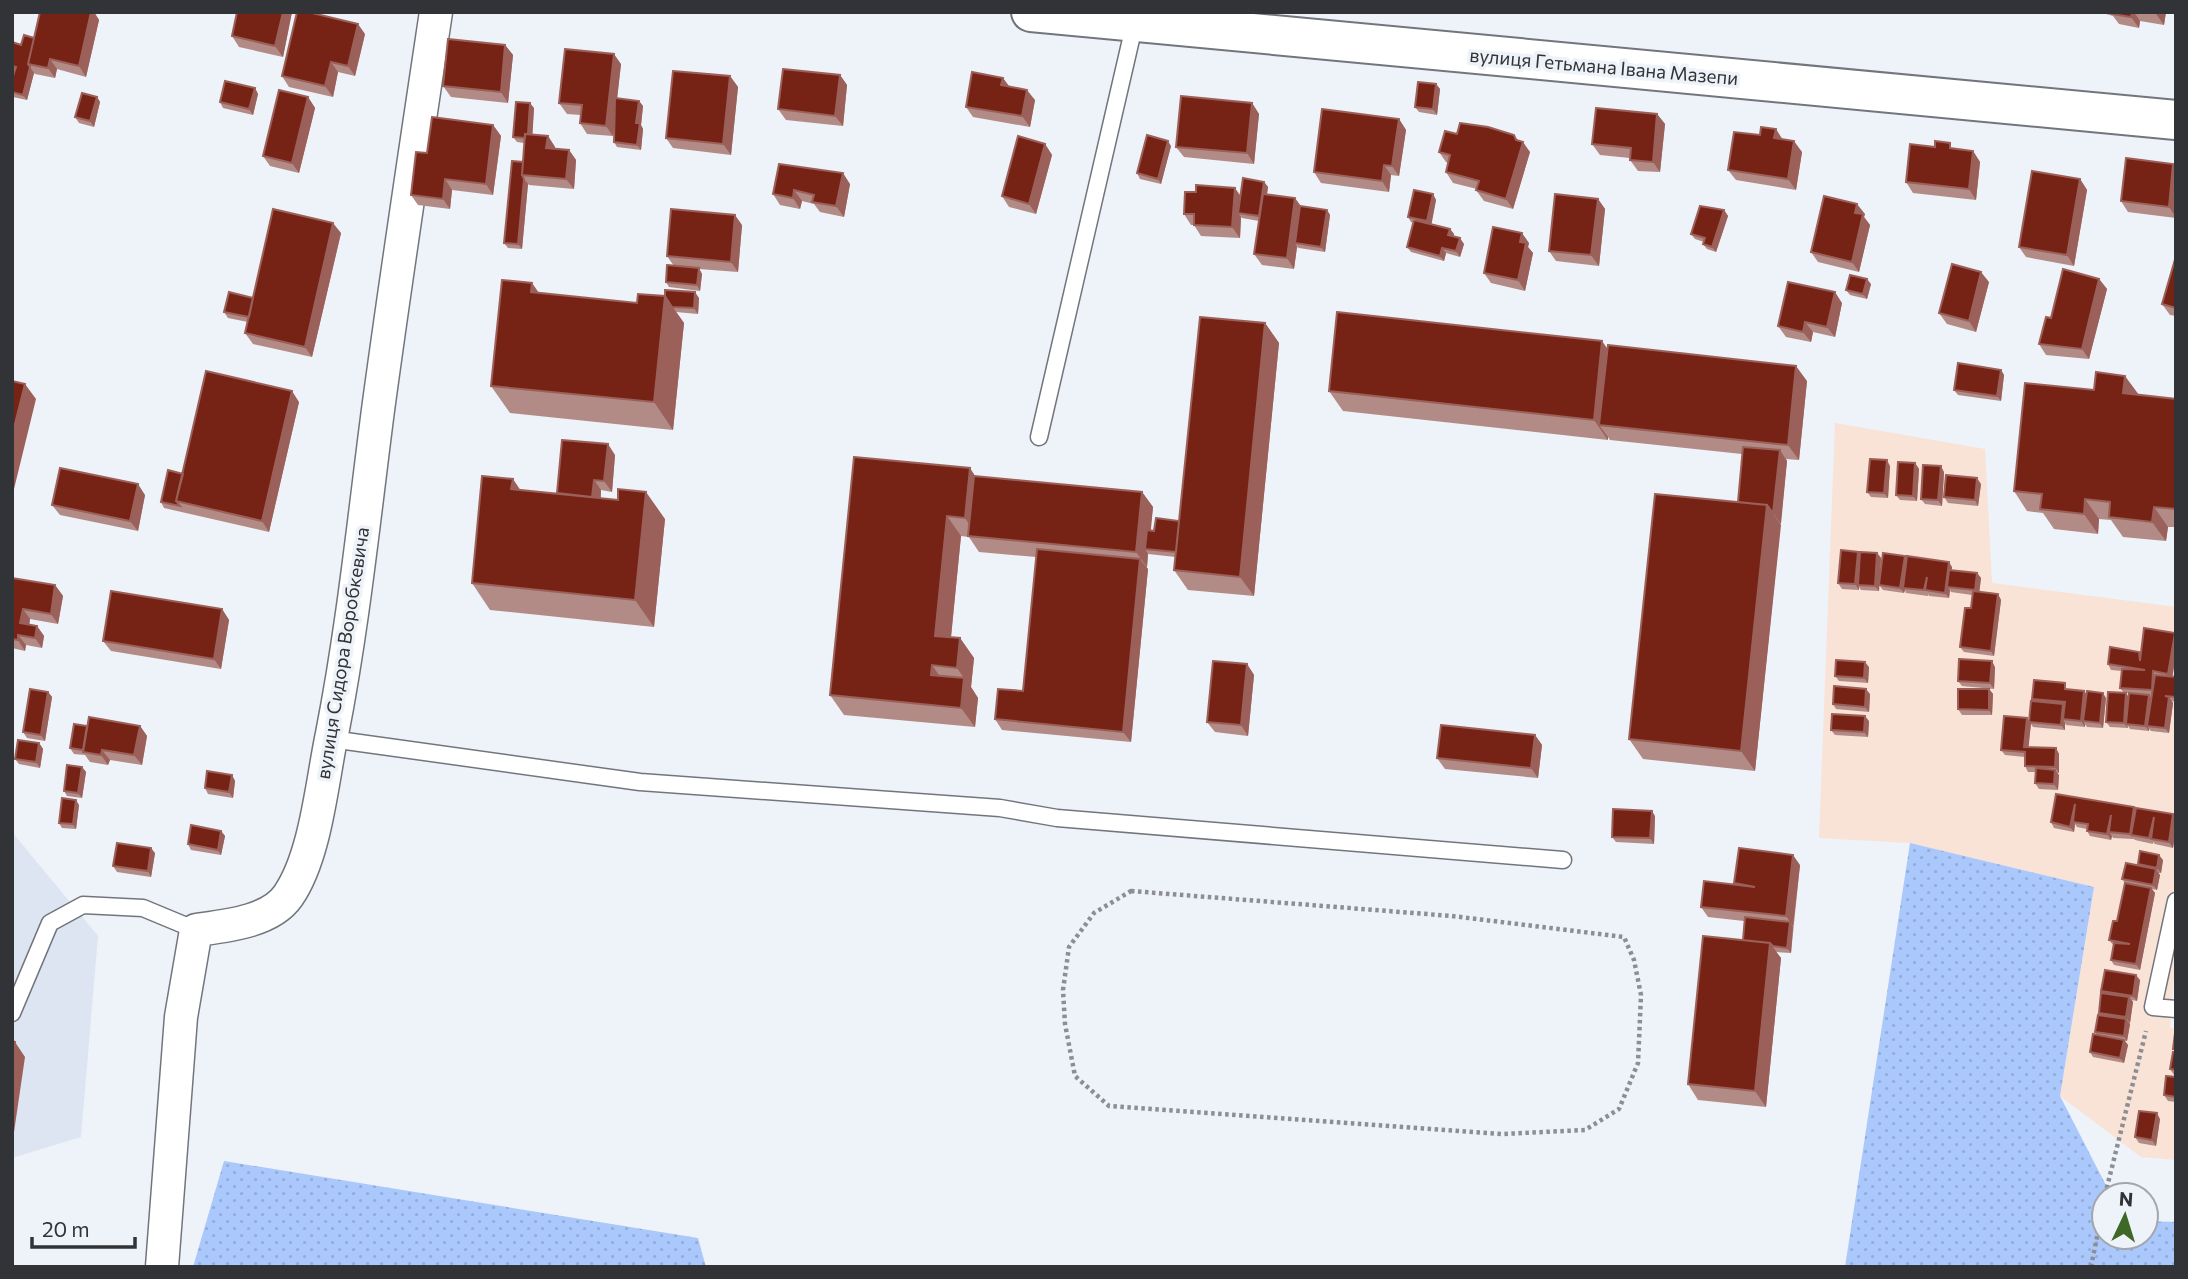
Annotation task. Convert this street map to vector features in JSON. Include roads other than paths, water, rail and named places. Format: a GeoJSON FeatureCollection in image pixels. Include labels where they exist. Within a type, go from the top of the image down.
{"type":"FeatureCollection","features":[{"type":"Feature","properties":{"kind":"main road","name":"вулиця Гетьмана Івана Мазепи"},"geometry":{"type":"LineString","coordinates":[[1031,12],[2176,120]]}},
{"type":"Feature","properties":{"kind":"street","name":"вулиця Сидора Воробкевича"},"geometry":{"type":"LineString","coordinates":[[196,930],[237,924],[266,912],[287,898],[302,867],[343,675],[395,284],[436,12]]}},
{"type":"Feature","properties":{"kind":"street"},"geometry":{"type":"LineString","coordinates":[[162,1267],[181,1017],[196,930]]}},
{"type":"Feature","properties":{"kind":"lane"},"geometry":{"type":"LineString","coordinates":[[1039,437],[1135,22]]}},
{"type":"Feature","properties":{"kind":"lane"},"geometry":{"type":"LineString","coordinates":[[331,739],[640,782],[1000,808],[1057,818],[1563,860]]}},
{"type":"Feature","properties":{"kind":"lane"},"geometry":{"type":"LineString","coordinates":[[2176,901],[2153,1007],[2176,1009]]}},
{"type":"Feature","properties":{"kind":"lane"},"geometry":{"type":"LineString","coordinates":[[12,1013],[50,923],[83,905],[143,908],[196,930]]}}]}
